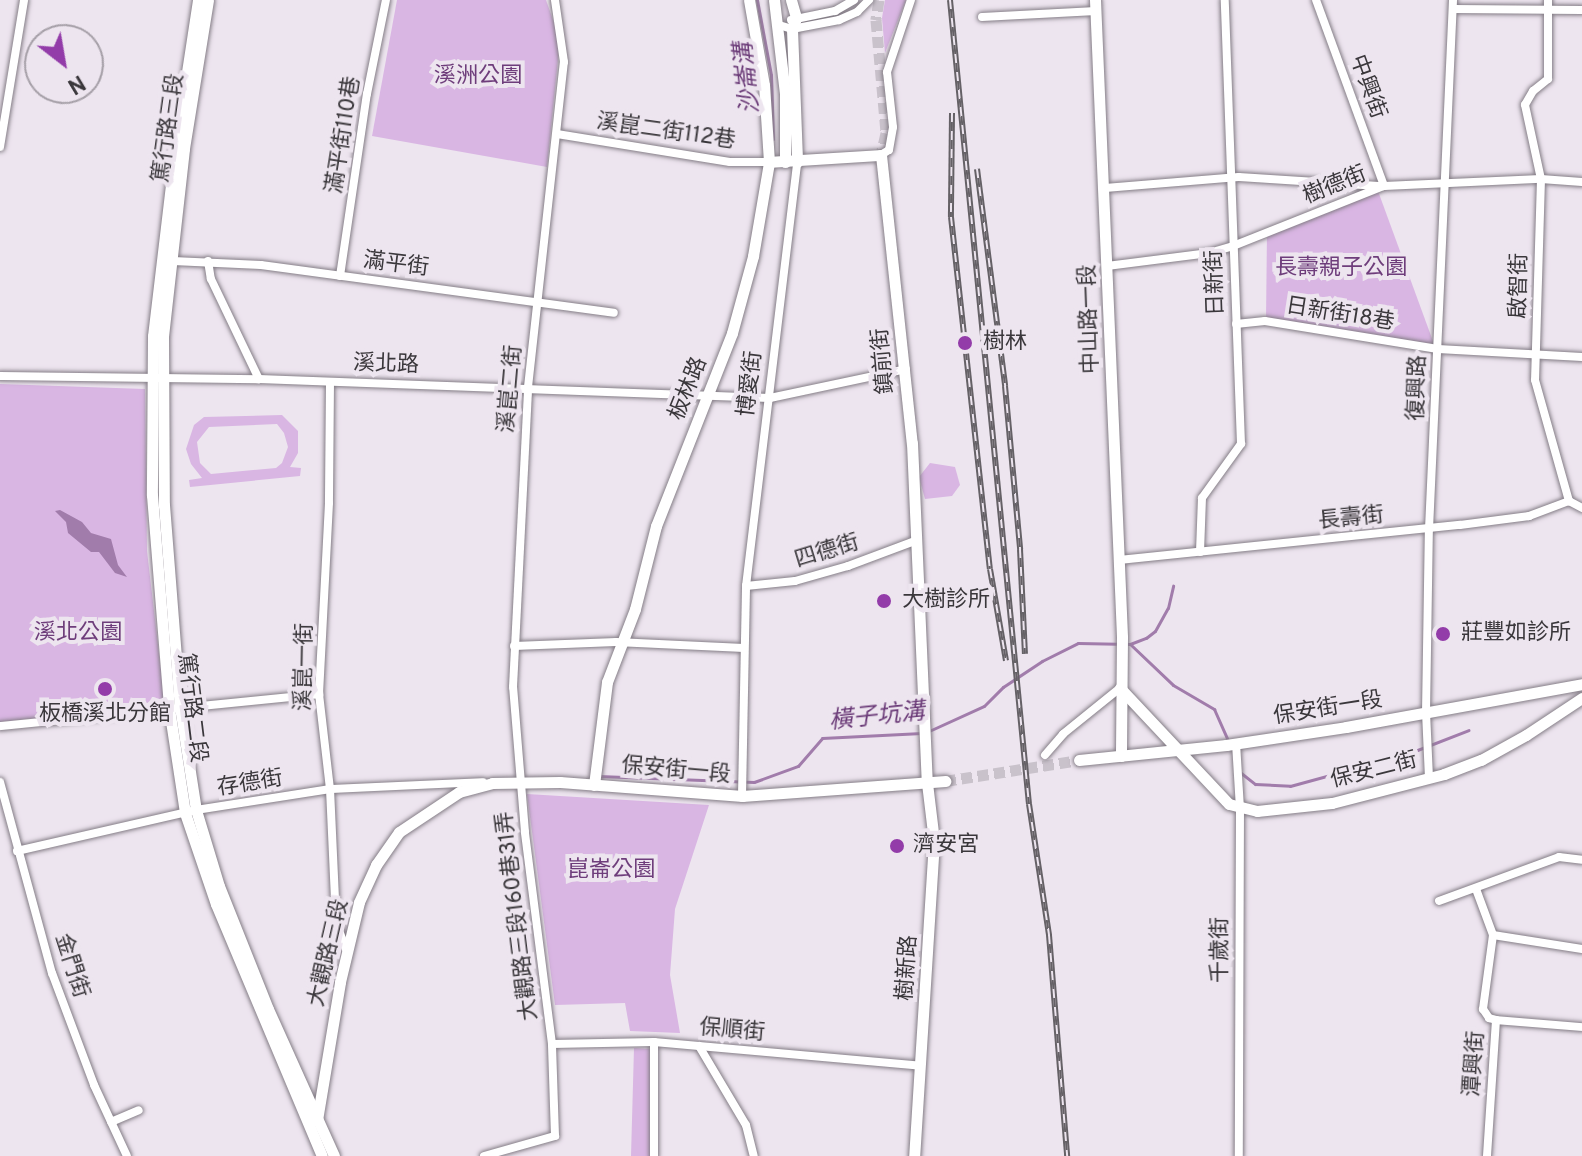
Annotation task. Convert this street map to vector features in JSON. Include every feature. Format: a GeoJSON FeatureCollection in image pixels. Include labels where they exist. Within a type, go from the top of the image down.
{"type":"FeatureCollection","features":[{"type":"Feature","properties":{"kind":"street"},"geometry":{"type":"LineString","coordinates":[[0,147],[24,0]]}},
{"type":"Feature","properties":{"kind":"street","name":"篤行路三段"},"geometry":{"type":"LineString","coordinates":[[167,260],[198,0]]}},
{"type":"Feature","properties":{"kind":"street","name":"篤行路三段"},"geometry":{"type":"LineString","coordinates":[[167,260],[208,0]]}},
{"type":"Feature","properties":{"kind":"street","name":"滿平街110巷"},"geometry":{"type":"LineString","coordinates":[[340,276],[365,109],[386,0]]}},
{"type":"Feature","properties":{"kind":"street","name":"溪崑二街"},"geometry":{"type":"LineString","coordinates":[[521,783],[513,687],[514,646],[528,387],[564,62],[555,0]]}},
{"type":"Feature","properties":{"kind":"street","name":"板林路"},"geometry":{"type":"LineString","coordinates":[[594,785],[607,682],[635,609],[656,526],[732,333],[753,256],[769,162],[764,85],[749,0]]}},
{"type":"Feature","properties":{"kind":"street","name":"博愛街"},"geometry":{"type":"LineString","coordinates":[[774,0],[791,162]]}},
{"type":"Feature","properties":{"kind":"street","name":"博愛街"},"geometry":{"type":"LineString","coordinates":[[741,794],[746,586],[770,398],[791,162],[794,24],[791,0]]}},
{"type":"Feature","properties":{"kind":"street"},"geometry":{"type":"LineString","coordinates":[[794,24],[835,11],[854,0]]}},
{"type":"Feature","properties":{"kind":"street","name":"鎮前街"},"geometry":{"type":"LineString","coordinates":[[911,0],[887,72],[893,127],[889,150],[881,155],[906,369],[927,783]]}},
{"type":"Feature","properties":{"kind":"street","name":"日新街"},"geometry":{"type":"LineString","coordinates":[[1200,552],[1202,498],[1241,444],[1225,0]]}},
{"type":"Feature","properties":{"kind":"street","name":"中興街"},"geometry":{"type":"LineString","coordinates":[[1316,0],[1384,186]]}},
{"type":"Feature","properties":{"kind":"street"},"geometry":{"type":"LineString","coordinates":[[779,25],[839,20],[869,2]]}},
{"type":"Feature","properties":{"kind":"street"},"geometry":{"type":"LineString","coordinates":[[1453,5],[1548,5],[1582,10]]}},
{"type":"Feature","properties":{"kind":"street","name":"復興路"},"geometry":{"type":"LineString","coordinates":[[1429,778],[1426,713],[1429,529],[1453,5]]}},
{"type":"Feature","properties":{"kind":"street","name":"啟智街"},"geometry":{"type":"LineString","coordinates":[[1548,5],[1548,79],[1533,91],[1525,105],[1541,179],[1535,380],[1569,501]]}},
{"type":"Feature","properties":{"kind":"street"},"geometry":{"type":"LineString","coordinates":[[982,17],[1095,6]]}},
{"type":"Feature","properties":{"kind":"street","name":"中山路一段"},"geometry":{"type":"LineString","coordinates":[[1095,6],[1122,642],[1121,756]]}},
{"type":"Feature","properties":{"kind":"street","name":"溪崑二街112巷"},"geometry":{"type":"LineString","coordinates":[[557,134],[730,162],[769,162]]}},
{"type":"Feature","properties":{"kind":"street"},"geometry":{"type":"LineString","coordinates":[[769,162],[881,155]]}},
{"type":"Feature","properties":{"kind":"street"},"geometry":{"type":"LineString","coordinates":[[1105,188],[1230,179],[1384,186]]}},
{"type":"Feature","properties":{"kind":"street","name":"樹德街"},"geometry":{"type":"LineString","coordinates":[[1107,266],[1209,253],[1384,186],[1541,179],[1582,182]]}},
{"type":"Feature","properties":{"kind":"street","name":"滿平街"},"geometry":{"type":"LineString","coordinates":[[167,260],[208,261],[340,276],[614,313]]}},
{"type":"Feature","properties":{"kind":"street","name":"篤行路二段"},"geometry":{"type":"LineString","coordinates":[[167,260],[158,379],[174,708],[191,812],[216,904],[322,1156]]}},
{"type":"Feature","properties":{"kind":"street"},"geometry":{"type":"LineString","coordinates":[[208,261],[211,279],[259,379]]}},
{"type":"Feature","properties":{"kind":"street","name":"日新街18巷"},"geometry":{"type":"LineString","coordinates":[[1236,324],[1265,321],[1438,349],[1582,357]]}},
{"type":"Feature","properties":{"kind":"street","name":"溪北路"},"geometry":{"type":"LineString","coordinates":[[0,376],[259,379],[770,398],[906,369]]}},
{"type":"Feature","properties":{"kind":"street","name":"溪崑一街"},"geometry":{"type":"LineString","coordinates":[[330,382],[329,503],[319,694],[330,789],[336,922],[346,950]]}},
{"type":"Feature","properties":{"kind":"street"},"geometry":{"type":"LineString","coordinates":[[1569,501],[1582,508]]}},
{"type":"Feature","properties":{"kind":"street","name":"長壽街"},"geometry":{"type":"LineString","coordinates":[[1119,560],[1529,516],[1569,501]]}},
{"type":"Feature","properties":{"kind":"street","name":"四德街"},"geometry":{"type":"LineString","coordinates":[[746,586],[795,581],[848,566],[915,541]]}},
{"type":"Feature","properties":{"kind":"street"},"geometry":{"type":"LineString","coordinates":[[514,646],[622,642],[744,648]]}},
{"type":"Feature","properties":{"kind":"street","name":"保安街一段"},"geometry":{"type":"LineString","coordinates":[[1079,760],[1231,744],[1582,684]]}},
{"type":"Feature","properties":{"kind":"street"},"geometry":{"type":"LineString","coordinates":[[1045,755],[1063,734],[1120,688],[1229,804],[1240,808]]}},
{"type":"Feature","properties":{"kind":"street"},"geometry":{"type":"LineString","coordinates":[[0,726],[319,694]]}},
{"type":"Feature","properties":{"kind":"street","name":"保安二街"},"geometry":{"type":"LineString","coordinates":[[1240,808],[1279,811],[1332,803],[1429,778],[1481,760],[1582,698]]}},
{"type":"Feature","properties":{"kind":"street","name":"千歲街"},"geometry":{"type":"LineString","coordinates":[[1231,744],[1238,760],[1240,808],[1239,1156]]}},
{"type":"Feature","properties":{"kind":"street","name":"保安街一段"},"geometry":{"type":"LineString","coordinates":[[594,785],[741,794],[945,781]]}},
{"type":"Feature","properties":{"kind":"street","name":"金門街"},"geometry":{"type":"LineString","coordinates":[[0,782],[52,973],[127,1156]]}},
{"type":"Feature","properties":{"kind":"street","name":"大觀路三段"},"geometry":{"type":"LineString","coordinates":[[312,1156],[346,950],[359,902],[376,865],[399,832],[459,792],[492,783],[594,785]]}},
{"type":"Feature","properties":{"kind":"street","name":"存德街"},"geometry":{"type":"LineString","coordinates":[[17,851],[191,812],[330,789],[492,783]]}},
{"type":"Feature","properties":{"kind":"street","name":"大觀路三段160巷31弄"},"geometry":{"type":"LineString","coordinates":[[484,1156],[555,1136],[552,1044],[521,783]]}},
{"type":"Feature","properties":{"kind":"street","name":"樹新路"},"geometry":{"type":"LineString","coordinates":[[914,1156],[933,854],[927,783]]}},
{"type":"Feature","properties":{"kind":"street","name":"篤行路二段"},"geometry":{"type":"LineString","coordinates":[[191,812],[233,921],[334,1156]]}},
{"type":"Feature","properties":{"kind":"street"},"geometry":{"type":"LineString","coordinates":[[1439,901],[1559,857],[1582,860]]}},
{"type":"Feature","properties":{"kind":"street","name":"潭興街"},"geometry":{"type":"LineString","coordinates":[[1476,889],[1493,935],[1483,1009],[1489,1018],[1496,1020],[1487,1156]]}},
{"type":"Feature","properties":{"kind":"street"},"geometry":{"type":"LineString","coordinates":[[1493,935],[1582,949]]}},
{"type":"Feature","properties":{"kind":"street"},"geometry":{"type":"LineString","coordinates":[[1496,1020],[1582,1027]]}},
{"type":"Feature","properties":{"kind":"street"},"geometry":{"type":"LineString","coordinates":[[654,1042],[654,1156]]}},
{"type":"Feature","properties":{"kind":"street","name":"保順街"},"geometry":{"type":"LineString","coordinates":[[552,1044],[654,1042],[921,1066]]}},
{"type":"Feature","properties":{"kind":"street"},"geometry":{"type":"LineString","coordinates":[[699,1046],[746,1125],[754,1156]]}},
{"type":"Feature","properties":{"kind":"street"},"geometry":{"type":"LineString","coordinates":[[111,1122],[139,1110]]}},
{"type":"Feature","properties":{"kind":"green space","name":"溪洲公園"},"geometry":{"type":"Polygon","coordinates":[[[397,0],[546,0],[560,40],[547,167],[372,136],[397,0]]]}},
{"type":"Feature","properties":{"kind":"green space"},"geometry":{"type":"Polygon","coordinates":[[[885,0],[906,0],[885,53],[882,18],[885,0]]]}},
{"type":"Feature","properties":{"kind":"green space","name":"長壽親子公園"},"geometry":{"type":"Polygon","coordinates":[[[1378,191],[1434,344],[1266,320],[1267,232],[1378,191]]]}},
{"type":"Feature","properties":{"kind":"green space","name":"溪北公園"},"geometry":{"type":"Polygon","coordinates":[[[0,384],[145,389],[147,551],[165,705],[0,722],[0,384]]]}},
{"type":"Feature","properties":{"kind":"green space"},"geometry":{"type":"Polygon","coordinates":[[[282,415],[298,431],[298,453],[290,467],[301,468],[300,476],[190,487],[189,480],[202,478],[191,464],[186,449],[194,425],[204,417],[282,415]],[[277,424],[209,427],[197,442],[200,463],[211,474],[276,468],[282,463],[288,447],[284,433],[277,424]]]}},
{"type":"Feature","properties":{"kind":"green space"},"geometry":{"type":"Polygon","coordinates":[[[930,463],[955,467],[960,485],[952,496],[925,499],[919,477],[930,463]]]}},
{"type":"Feature","properties":{"kind":"green space","name":"崑崙公園"},"geometry":{"type":"Polygon","coordinates":[[[527,794],[709,805],[675,909],[670,975],[680,1033],[630,1031],[625,1003],[555,1005],[527,794]]]}},
{"type":"Feature","properties":{"kind":"green space"},"geometry":{"type":"Polygon","coordinates":[[[634,1048],[651,1049],[650,1156],[631,1156],[634,1048]]]}},
{"type":"Feature","properties":{"kind":"shaded area"},"geometry":{"type":"Polygon","coordinates":[[[60,510],[82,522],[91,533],[111,539],[118,565],[127,577],[115,573],[99,552],[91,552],[68,533],[66,522],[55,511],[60,510]]]}},
{"type":"Feature","properties":{"kind":"waterway","name":"沙崙溝"},"geometry":{"type":"LineString","coordinates":[[757,0],[771,75],[773,139]]}},
{"type":"Feature","properties":{"kind":"waterway","name":"橫子坑溝"},"geometry":{"type":"LineString","coordinates":[[929,731],[984,706],[1003,687],[1042,661],[1078,643],[1130,644],[1146,638],[1155,631],[1168,608],[1173,586]]}},
{"type":"Feature","properties":{"kind":"waterway"},"geometry":{"type":"LineString","coordinates":[[1130,644],[1173,685],[1214,709],[1228,740]]}},
{"type":"Feature","properties":{"kind":"waterway"},"geometry":{"type":"LineString","coordinates":[[1241,773],[1255,784],[1290,786],[1407,754],[1469,730]]}},
{"type":"Feature","properties":{"kind":"waterway","name":"橫子坑溝"},"geometry":{"type":"LineString","coordinates":[[598,776],[754,782],[798,766],[822,738],[922,733]]}},
{"type":"Feature","properties":{"kind":"tunnel"},"geometry":{"type":"LineString","coordinates":[[879,0],[876,20],[886,133],[881,155]]}},
{"type":"Feature","properties":{"kind":"tunnel"},"geometry":{"type":"LineString","coordinates":[[945,781],[1079,760]]}},
{"type":"Feature","properties":{"kind":"railway"},"geometry":{"type":"LineString","coordinates":[[950,0],[1029,804],[1049,935],[1067,1156]]}},
{"type":"Feature","properties":{"kind":"railway"},"geometry":{"type":"LineString","coordinates":[[952,113],[951,217],[990,569],[1006,661]]}},
{"type":"Feature","properties":{"kind":"railway"},"geometry":{"type":"LineString","coordinates":[[977,169],[1005,386],[1020,549],[1025,654]]}},
{"type":"Feature","properties":{"kind":"place","name":"樹林"},"geometry":{"type":"Point","coordinates":[965,343]}},
{"type":"Feature","properties":{"kind":"place","name":"大樹診所"},"geometry":{"type":"Point","coordinates":[884,601]}},
{"type":"Feature","properties":{"kind":"place","name":"莊豐如診所"},"geometry":{"type":"Point","coordinates":[1443,634]}},
{"type":"Feature","properties":{"kind":"place","name":"板橋溪北分館"},"geometry":{"type":"Point","coordinates":[105,689]}},
{"type":"Feature","properties":{"kind":"place","name":"濟安宮"},"geometry":{"type":"Point","coordinates":[897,846]}}]}
